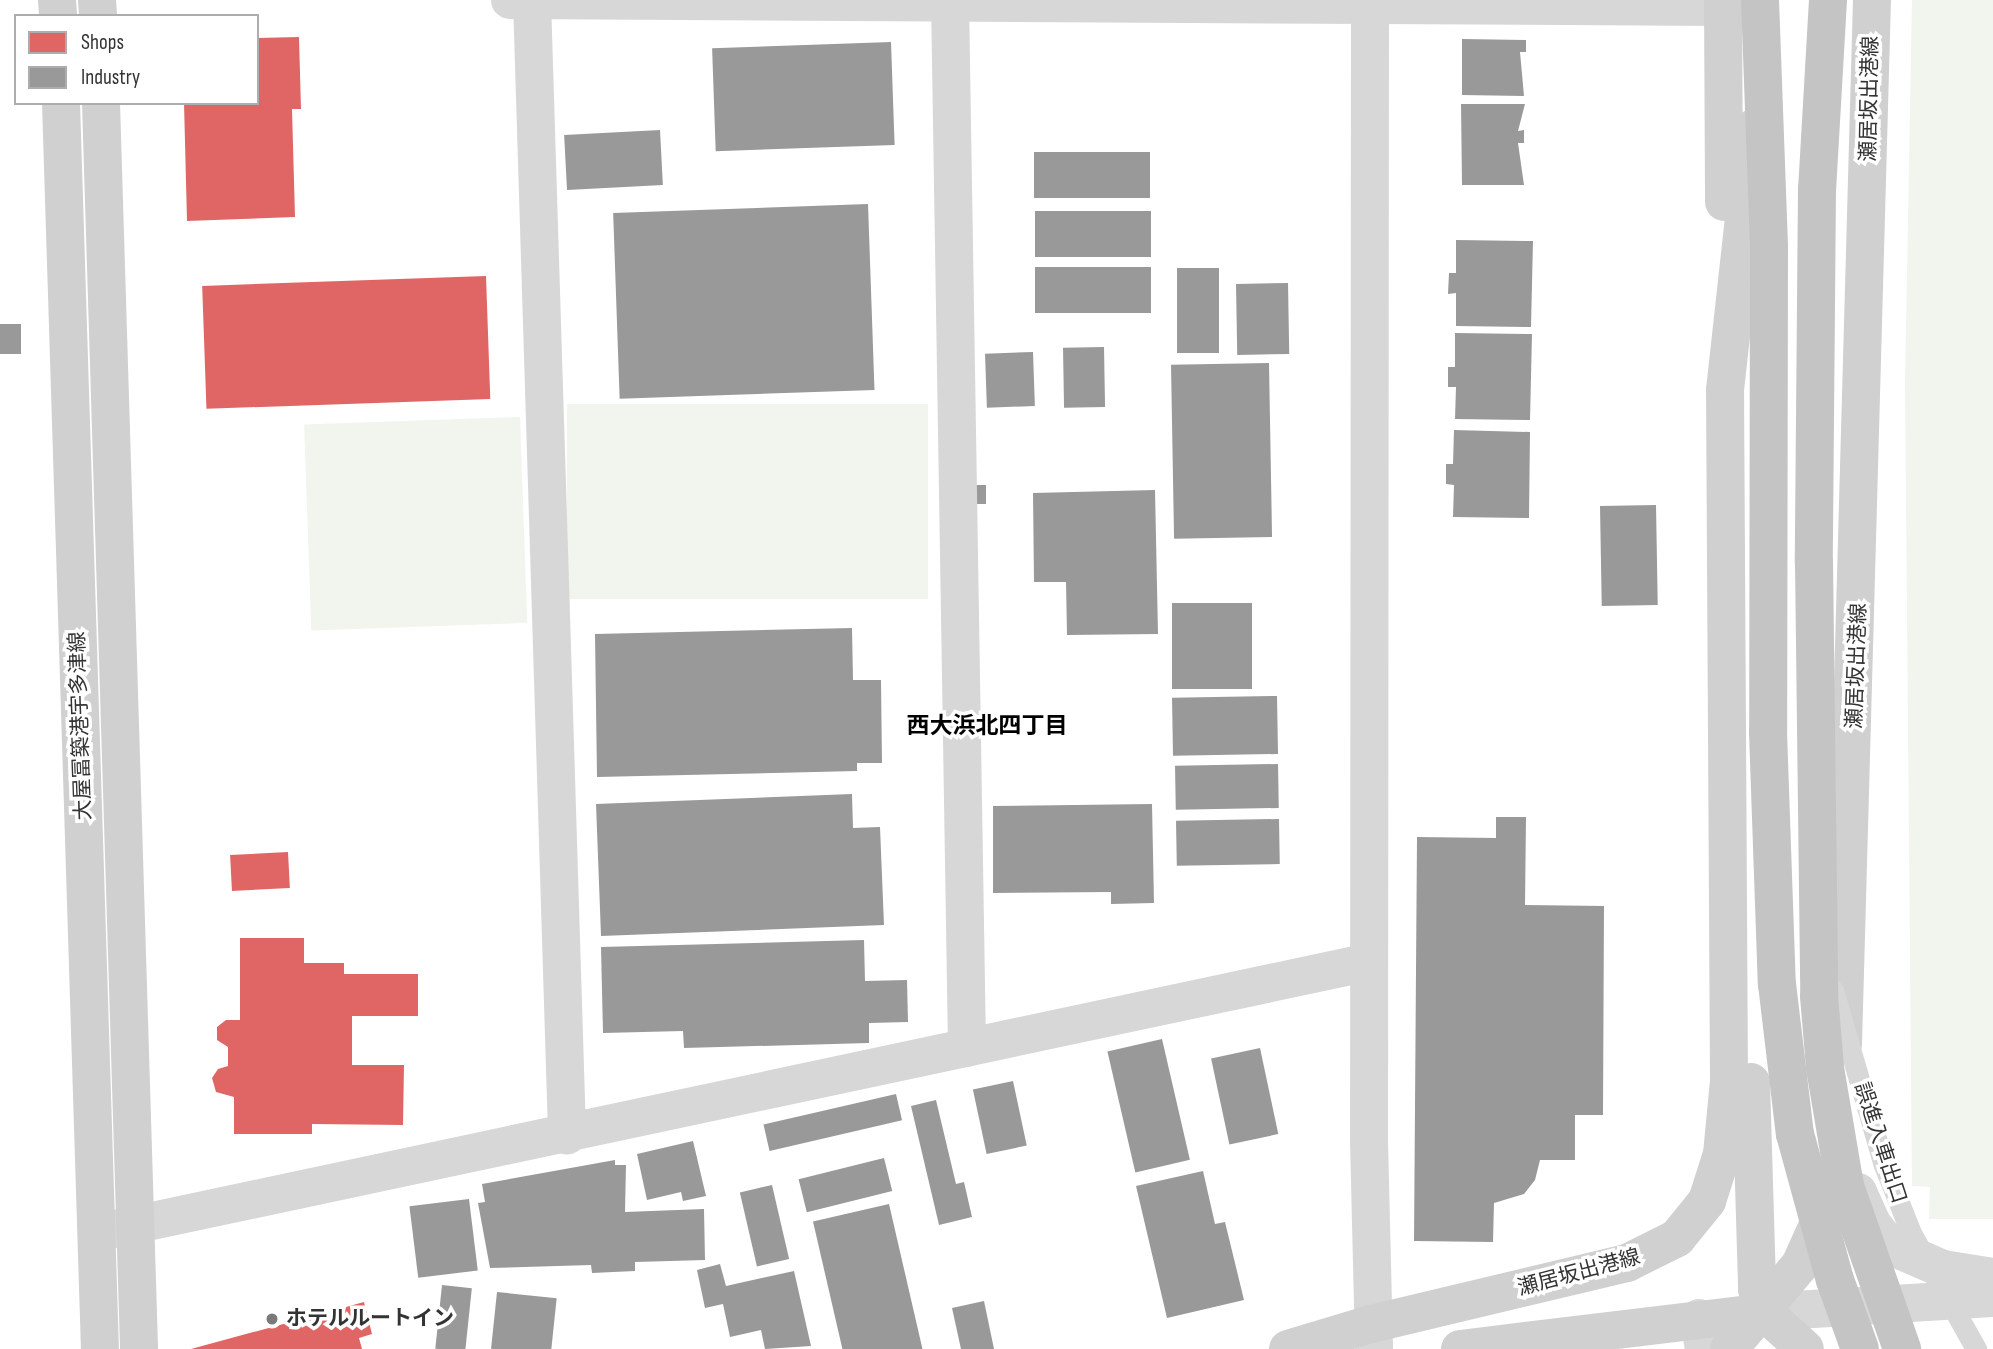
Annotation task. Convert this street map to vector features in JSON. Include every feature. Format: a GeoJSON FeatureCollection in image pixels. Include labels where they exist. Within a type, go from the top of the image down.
{"type":"FeatureCollection","features":[{"type":"Feature","properties":{"kind":"highway"},"geometry":{"type":"LineString","coordinates":[[1760,0],[1769,247],[1768,732],[1777,984],[1796,1134],[1835,1280],[1860,1349]]}},
{"type":"Feature","properties":{"kind":"highway"},"geometry":{"type":"LineString","coordinates":[[1828,0],[1817,189],[1816,924],[1825,1068],[1845,1186],[1902,1349]]}},
{"type":"Feature","properties":{"kind":"main road","name":"瀬居坂出港線"},"geometry":{"type":"LineString","coordinates":[[1288,1349],[1373,1336],[1627,1263],[1677,1238],[1695,1221],[1715,1180],[1727,1121],[1725,390],[1748,173],[1774,0]]}},
{"type":"Feature","properties":{"kind":"main road","name":"瀬居坂出港線"},"geometry":{"type":"LineString","coordinates":[[1729,1349],[1764,1312],[1817,1234],[1831,1185],[1840,1097],[1853,784],[1872,0]]}},
{"type":"Feature","properties":{"kind":"main road"},"geometry":{"type":"LineString","coordinates":[[1723,4],[1725,390]]}},
{"type":"Feature","properties":{"kind":"main road","name":"大屋冨築港宇多津線"},"geometry":{"type":"LineString","coordinates":[[61,105],[100,1349]]}},
{"type":"Feature","properties":{"kind":"main road","name":"大屋冨築港宇多津線"},"geometry":{"type":"LineString","coordinates":[[100,105],[139,1349]]}},
{"type":"Feature","properties":{"kind":"main road","name":"瀬居坂出港線"},"geometry":{"type":"LineString","coordinates":[[1728,805],[1751,1081],[1756,1276],[1764,1312]]}},
{"type":"Feature","properties":{"kind":"main road"},"geometry":{"type":"LineString","coordinates":[[1460,1349],[1701,1334],[1764,1312],[1805,1349]]}},
{"type":"Feature","properties":{"kind":"street"},"geometry":{"type":"LineString","coordinates":[[510,0],[1723,4]]}},
{"type":"Feature","properties":{"kind":"street"},"geometry":{"type":"LineString","coordinates":[[532,0],[567,1135]]}},
{"type":"Feature","properties":{"kind":"street"},"geometry":{"type":"LineString","coordinates":[[950,1],[967,1048]]}},
{"type":"Feature","properties":{"kind":"street"},"geometry":{"type":"LineString","coordinates":[[1370,3],[1369,962],[1373,1336]]}},
{"type":"Feature","properties":{"kind":"street"},"geometry":{"type":"LineString","coordinates":[[96,1233],[567,1135],[1369,962]]}},
{"type":"Feature","properties":{"kind":"street"},"geometry":{"type":"LineString","coordinates":[[1840,1097],[1858,1192],[1872,1224],[1890,1246],[1914,1260],[1993,1277]]}},
{"type":"Feature","properties":{"kind":"street"},"geometry":{"type":"LineString","coordinates":[[1764,1312],[1993,1298]]}},
{"type":"Feature","properties":{"kind":"street"},"geometry":{"type":"LineString","coordinates":[[1967,1349],[1993,1347]]}},
{"type":"Feature","properties":{"kind":"lane","name":"誤進入車出口"},"geometry":{"type":"LineString","coordinates":[[1816,924],[1884,1166],[1911,1233],[1976,1349]]}},
{"type":"Feature","properties":{"kind":"shaded area"},"geometry":{"type":"Polygon","coordinates":[[[1912,0],[1993,0],[1993,1219],[1929,1219],[1930,1187],[1912,1186],[1905,383],[1912,0]]]}},
{"type":"Feature","properties":{"kind":"shaded area"},"geometry":{"type":"Polygon","coordinates":[[[567,404],[928,404],[928,599],[567,599],[567,404]]]}},
{"type":"Feature","properties":{"kind":"shaded area"},"geometry":{"type":"Polygon","coordinates":[[[520,417],[527,623],[311,630],[304,425],[520,417]]]}},
{"type":"Feature","properties":{"kind":"building: Shops"},"geometry":{"type":"Polygon","coordinates":[[[299,37],[301,109],[292,109],[295,217],[187,221],[184,105],[259,105],[259,38],[299,37]]]}},
{"type":"Feature","properties":{"kind":"building: Shops"},"geometry":{"type":"Polygon","coordinates":[[[486,276],[490,399],[206,409],[202,286],[486,276]]]}},
{"type":"Feature","properties":{"kind":"building: Shops"},"geometry":{"type":"Polygon","coordinates":[[[288,852],[290,888],[232,891],[230,855],[288,852]]]}},
{"type":"Feature","properties":{"kind":"building: Shops"},"geometry":{"type":"Polygon","coordinates":[[[240,938],[304,938],[304,963],[344,963],[344,974],[418,974],[418,1016],[352,1016],[352,1065],[404,1065],[403,1125],[312,1124],[312,1134],[234,1134],[234,1097],[216,1092],[212,1078],[218,1069],[228,1066],[228,1047],[217,1040],[217,1027],[226,1020],[240,1020],[240,938]]]}},
{"type":"Feature","properties":{"kind":"building: Shops"},"geometry":{"type":"Polygon","coordinates":[[[364,1302],[372,1334],[359,1338],[362,1349],[191,1349],[364,1302]]]}},
{"type":"Feature","properties":{"kind":"building: Industry"},"geometry":{"type":"Polygon","coordinates":[[[1462,39],[1526,40],[1526,52],[1520,52],[1524,96],[1462,95],[1462,39]]]}},
{"type":"Feature","properties":{"kind":"building: Industry"},"geometry":{"type":"Polygon","coordinates":[[[891,42],[895,145],[716,151],[712,48],[891,42]]]}},
{"type":"Feature","properties":{"kind":"building: Industry"},"geometry":{"type":"Polygon","coordinates":[[[1461,104],[1525,104],[1518,131],[1524,130],[1524,143],[1518,143],[1524,185],[1462,185],[1461,104]]]}},
{"type":"Feature","properties":{"kind":"building: Industry"},"geometry":{"type":"Polygon","coordinates":[[[660,130],[663,185],[567,190],[564,135],[660,130]]]}},
{"type":"Feature","properties":{"kind":"building: Industry"},"geometry":{"type":"Polygon","coordinates":[[[1034,152],[1150,152],[1150,198],[1034,198],[1034,152]]]}},
{"type":"Feature","properties":{"kind":"building: Industry"},"geometry":{"type":"Polygon","coordinates":[[[868,204],[874,390],[620,399],[613,213],[868,204]]]}},
{"type":"Feature","properties":{"kind":"building: Industry"},"geometry":{"type":"Polygon","coordinates":[[[1035,211],[1151,211],[1151,257],[1035,257],[1035,211]]]}},
{"type":"Feature","properties":{"kind":"building: Industry"},"geometry":{"type":"Polygon","coordinates":[[[1456,240],[1533,241],[1531,327],[1456,326],[1456,293],[1448,294],[1449,273],[1456,273],[1456,240]]]}},
{"type":"Feature","properties":{"kind":"building: Industry"},"geometry":{"type":"Polygon","coordinates":[[[1035,267],[1151,267],[1151,313],[1035,313],[1035,267]]]}},
{"type":"Feature","properties":{"kind":"building: Industry"},"geometry":{"type":"Polygon","coordinates":[[[1177,268],[1219,268],[1219,353],[1177,353],[1177,268]]]}},
{"type":"Feature","properties":{"kind":"building: Industry"},"geometry":{"type":"Polygon","coordinates":[[[1288,283],[1289,354],[1237,355],[1236,284],[1288,283]]]}},
{"type":"Feature","properties":{"kind":"building: Industry"},"geometry":{"type":"Polygon","coordinates":[[[0,324],[21,324],[21,354],[0,354],[0,324]]]}},
{"type":"Feature","properties":{"kind":"building: Industry"},"geometry":{"type":"Polygon","coordinates":[[[1455,333],[1532,334],[1530,420],[1455,419],[1456,387],[1448,387],[1448,367],[1455,367],[1455,333]]]}},
{"type":"Feature","properties":{"kind":"building: Industry"},"geometry":{"type":"Polygon","coordinates":[[[1104,347],[1105,407],[1064,408],[1063,348],[1104,347]]]}},
{"type":"Feature","properties":{"kind":"building: Industry"},"geometry":{"type":"Polygon","coordinates":[[[1033,352],[1035,406],[987,408],[985,354],[1033,352]]]}},
{"type":"Feature","properties":{"kind":"building: Industry"},"geometry":{"type":"Polygon","coordinates":[[[1269,363],[1272,537],[1174,539],[1171,365],[1269,363]]]}},
{"type":"Feature","properties":{"kind":"building: Industry"},"geometry":{"type":"Polygon","coordinates":[[[1454,430],[1530,432],[1529,518],[1453,517],[1454,485],[1446,484],[1446,464],[1453,464],[1454,430]]]}},
{"type":"Feature","properties":{"kind":"building: Industry"},"geometry":{"type":"Polygon","coordinates":[[[967,485],[986,485],[986,504],[967,504],[967,485]]]}},
{"type":"Feature","properties":{"kind":"building: Industry"},"geometry":{"type":"Polygon","coordinates":[[[1155,490],[1158,634],[1067,635],[1066,582],[1034,582],[1033,493],[1155,490]]]}},
{"type":"Feature","properties":{"kind":"building: Industry"},"geometry":{"type":"Polygon","coordinates":[[[1656,505],[1658,605],[1602,606],[1600,506],[1656,505]]]}},
{"type":"Feature","properties":{"kind":"building: Industry"},"geometry":{"type":"Polygon","coordinates":[[[1172,603],[1252,603],[1252,689],[1172,689],[1172,603]]]}},
{"type":"Feature","properties":{"kind":"building: Industry"},"geometry":{"type":"Polygon","coordinates":[[[852,628],[853,680],[881,680],[882,763],[857,763],[857,771],[597,777],[595,634],[852,628]]]}},
{"type":"Feature","properties":{"kind":"building: Industry"},"geometry":{"type":"Polygon","coordinates":[[[1277,696],[1278,754],[1173,756],[1172,698],[1277,696]]]}},
{"type":"Feature","properties":{"kind":"building: Industry"},"geometry":{"type":"Polygon","coordinates":[[[1278,764],[1279,808],[1176,810],[1175,766],[1278,764]]]}},
{"type":"Feature","properties":{"kind":"building: Industry"},"geometry":{"type":"Polygon","coordinates":[[[852,794],[853,828],[880,827],[884,925],[601,936],[596,804],[852,794]]]}},
{"type":"Feature","properties":{"kind":"building: Industry"},"geometry":{"type":"Polygon","coordinates":[[[1152,804],[1154,903],[1111,904],[1111,892],[993,893],[993,806],[1152,804]]]}},
{"type":"Feature","properties":{"kind":"building: Industry"},"geometry":{"type":"Polygon","coordinates":[[[1496,817],[1526,817],[1525,905],[1604,906],[1603,1115],[1575,1115],[1575,1160],[1540,1160],[1535,1180],[1524,1194],[1494,1203],[1493,1242],[1414,1241],[1417,837],[1496,838],[1496,817]]]}},
{"type":"Feature","properties":{"kind":"building: Industry"},"geometry":{"type":"Polygon","coordinates":[[[1279,819],[1280,864],[1177,866],[1176,821],[1279,819]]]}},
{"type":"Feature","properties":{"kind":"building: Industry"},"geometry":{"type":"Polygon","coordinates":[[[864,940],[865,981],[907,980],[908,1022],[869,1023],[869,1043],[684,1048],[683,1031],[603,1033],[601,947],[864,940]]]}},
{"type":"Feature","properties":{"kind":"building: Industry"},"geometry":{"type":"Polygon","coordinates":[[[1162,1039],[1190,1160],[1135,1172],[1107,1052],[1162,1039]]]}},
{"type":"Feature","properties":{"kind":"building: Industry"},"geometry":{"type":"Polygon","coordinates":[[[1260,1048],[1278,1134],[1229,1144],[1211,1058],[1260,1048]]]}},
{"type":"Feature","properties":{"kind":"building: Industry"},"geometry":{"type":"Polygon","coordinates":[[[1013,1081],[1027,1146],[987,1154],[973,1090],[1013,1081]]]}},
{"type":"Feature","properties":{"kind":"building: Industry"},"geometry":{"type":"Polygon","coordinates":[[[896,1094],[902,1120],[770,1151],[763,1125],[896,1094]]]}},
{"type":"Feature","properties":{"kind":"building: Industry"},"geometry":{"type":"Polygon","coordinates":[[[936,1100],[956,1184],[964,1182],[972,1217],[939,1225],[911,1106],[936,1100]]]}},
{"type":"Feature","properties":{"kind":"building: Industry"},"geometry":{"type":"Polygon","coordinates":[[[693,1141],[706,1196],[683,1201],[681,1192],[647,1200],[637,1154],[693,1141]]]}},
{"type":"Feature","properties":{"kind":"building: Industry"},"geometry":{"type":"Polygon","coordinates":[[[884,1158],[892,1191],[807,1212],[799,1179],[884,1158]]]}},
{"type":"Feature","properties":{"kind":"building: Industry"},"geometry":{"type":"Polygon","coordinates":[[[615,1160],[615,1165],[626,1165],[625,1212],[704,1209],[705,1260],[635,1262],[635,1271],[592,1273],[591,1265],[490,1268],[478,1203],[485,1202],[482,1184],[615,1160]]]}},
{"type":"Feature","properties":{"kind":"building: Industry"},"geometry":{"type":"Polygon","coordinates":[[[1203,1171],[1215,1224],[1225,1222],[1244,1300],[1167,1318],[1136,1186],[1203,1171]]]}},
{"type":"Feature","properties":{"kind":"building: Industry"},"geometry":{"type":"Polygon","coordinates":[[[772,1185],[789,1259],[757,1266],[740,1192],[772,1185]]]}},
{"type":"Feature","properties":{"kind":"building: Industry"},"geometry":{"type":"Polygon","coordinates":[[[469,1199],[478,1270],[418,1278],[409,1206],[469,1199]]]}},
{"type":"Feature","properties":{"kind":"building: Industry"},"geometry":{"type":"Polygon","coordinates":[[[889,1204],[922,1349],[842,1349],[813,1222],[889,1204]]]}},
{"type":"Feature","properties":{"kind":"building: Industry"},"geometry":{"type":"Polygon","coordinates":[[[720,1264],[726,1286],[794,1271],[811,1346],[765,1349],[761,1330],[730,1337],[723,1304],[705,1308],[697,1270],[720,1264]]]}},
{"type":"Feature","properties":{"kind":"building: Industry"},"geometry":{"type":"Polygon","coordinates":[[[442,1285],[472,1288],[465,1349],[435,1349],[442,1285]]]}},
{"type":"Feature","properties":{"kind":"building: Industry"},"geometry":{"type":"Polygon","coordinates":[[[497,1292],[557,1298],[551,1349],[491,1349],[497,1292]]]}},
{"type":"Feature","properties":{"kind":"building: Industry"},"geometry":{"type":"Polygon","coordinates":[[[984,1301],[994,1349],[961,1349],[952,1308],[984,1301]]]}},
{"type":"Feature","properties":{"kind":"place","name":"ホテルルートイン"},"geometry":{"type":"Point","coordinates":[272,1319]}},
{"type":"Feature","properties":{"kind":"district","name":"西大浜北四丁目"},"geometry":{"type":"Point","coordinates":[987,726]}}]}
